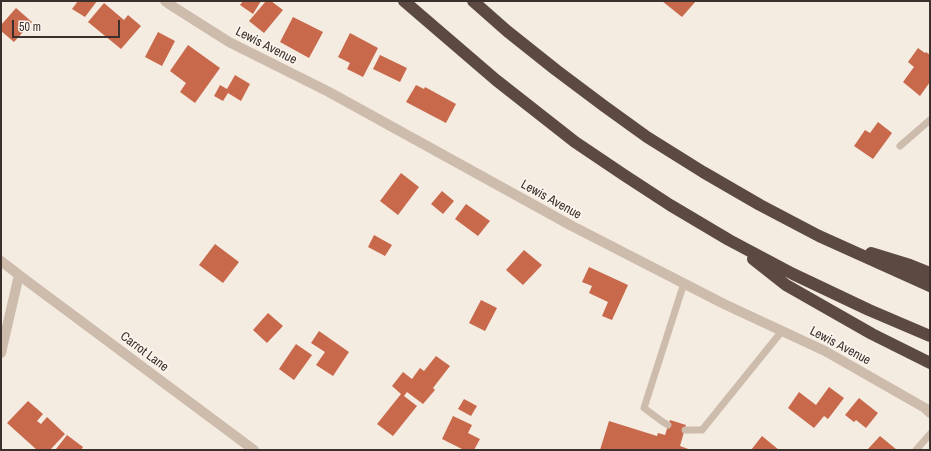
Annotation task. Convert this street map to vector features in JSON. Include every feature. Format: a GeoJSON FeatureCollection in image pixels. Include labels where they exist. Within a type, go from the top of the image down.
{"type":"FeatureCollection","features":[{"type":"Feature","properties":{"kind":"highway"},"geometry":{"type":"LineString","coordinates":[[404,1],[496,80],[575,142],[670,205],[728,240],[793,274],[869,310],[930,336]]}},
{"type":"Feature","properties":{"kind":"highway"},"geometry":{"type":"LineString","coordinates":[[473,1],[507,31],[604,106],[703,172],[760,205],[819,236],[930,286]]}},
{"type":"Feature","properties":{"kind":"highway"},"geometry":{"type":"LineString","coordinates":[[819,236],[910,265],[930,273]]}},
{"type":"Feature","properties":{"kind":"highway"},"geometry":{"type":"LineString","coordinates":[[728,240],[786,285],[872,334],[930,363]]}},
{"type":"Feature","properties":{"kind":"street","name":"Lewis Avenue"},"geometry":{"type":"LineString","coordinates":[[165,1],[229,42],[329,92],[572,226],[724,304],[825,351],[925,408],[930,413]]}},
{"type":"Feature","properties":{"kind":"street","name":"Carrot Lane"},"geometry":{"type":"LineString","coordinates":[[1,261],[254,450]]}},
{"type":"Feature","properties":{"kind":"street"},"geometry":{"type":"LineString","coordinates":[[1,353],[19,275]]}},
{"type":"Feature","properties":{"kind":"lane"},"geometry":{"type":"LineString","coordinates":[[900,146],[930,120]]}},
{"type":"Feature","properties":{"kind":"lane"},"geometry":{"type":"LineString","coordinates":[[668,425],[644,408],[684,283]]}},
{"type":"Feature","properties":{"kind":"lane"},"geometry":{"type":"LineString","coordinates":[[685,430],[702,430],[782,331]]}},
{"type":"Feature","properties":{"kind":"lane"},"geometry":{"type":"LineString","coordinates":[[916,450],[930,434]]}},
{"type":"Feature","properties":{"kind":"building"},"geometry":{"type":"Polygon","coordinates":[[[78,1],[97,1],[85,17],[72,9],[78,1]]]}},
{"type":"Feature","properties":{"kind":"building"},"geometry":{"type":"Polygon","coordinates":[[[243,1],[261,1],[253,14],[240,5],[243,1]]]}},
{"type":"Feature","properties":{"kind":"building"},"geometry":{"type":"Polygon","coordinates":[[[266,1],[271,1],[283,10],[264,33],[249,21],[266,1]]]}},
{"type":"Feature","properties":{"kind":"building"},"geometry":{"type":"Polygon","coordinates":[[[662,1],[696,1],[682,17],[662,1]]]}},
{"type":"Feature","properties":{"kind":"building"},"geometry":{"type":"Polygon","coordinates":[[[104,3],[124,20],[128,15],[141,26],[121,49],[88,22],[104,3]]]}},
{"type":"Feature","properties":{"kind":"building"},"geometry":{"type":"Polygon","coordinates":[[[16,8],[32,22],[14,42],[1,31],[1,25],[16,8]]]}},
{"type":"Feature","properties":{"kind":"building"},"geometry":{"type":"Polygon","coordinates":[[[293,17],[323,32],[309,58],[280,42],[293,17]]]}},
{"type":"Feature","properties":{"kind":"building"},"geometry":{"type":"Polygon","coordinates":[[[158,32],[175,41],[162,66],[145,57],[158,32]]]}},
{"type":"Feature","properties":{"kind":"building"},"geometry":{"type":"Polygon","coordinates":[[[350,33],[378,48],[363,77],[347,69],[350,63],[338,57],[350,33]]]}},
{"type":"Feature","properties":{"kind":"building"},"geometry":{"type":"Polygon","coordinates":[[[188,45],[220,68],[195,103],[180,92],[186,83],[170,71],[188,45]]]}},
{"type":"Feature","properties":{"kind":"building"},"geometry":{"type":"Polygon","coordinates":[[[918,48],[930,55],[930,82],[920,96],[903,82],[914,67],[908,62],[918,48]]]}},
{"type":"Feature","properties":{"kind":"building"},"geometry":{"type":"Polygon","coordinates":[[[380,55],[407,68],[400,82],[373,69],[380,55]]]}},
{"type":"Feature","properties":{"kind":"building"},"geometry":{"type":"Polygon","coordinates":[[[235,75],[250,84],[241,101],[228,93],[223,101],[214,96],[220,85],[227,89],[235,75]]]}},
{"type":"Feature","properties":{"kind":"building"},"geometry":{"type":"Polygon","coordinates":[[[416,85],[424,89],[425,87],[456,104],[446,123],[406,102],[416,85]]]}},
{"type":"Feature","properties":{"kind":"building"},"geometry":{"type":"Polygon","coordinates":[[[878,122],[892,133],[873,159],[854,146],[865,130],[870,133],[878,122]]]}},
{"type":"Feature","properties":{"kind":"building"},"geometry":{"type":"Polygon","coordinates":[[[401,173],[419,187],[398,215],[380,201],[401,173]]]}},
{"type":"Feature","properties":{"kind":"building"},"geometry":{"type":"Polygon","coordinates":[[[442,191],[454,201],[443,214],[431,204],[442,191]]]}},
{"type":"Feature","properties":{"kind":"building"},"geometry":{"type":"Polygon","coordinates":[[[466,204],[490,221],[478,236],[455,219],[466,204]]]}},
{"type":"Feature","properties":{"kind":"building"},"geometry":{"type":"Polygon","coordinates":[[[374,235],[392,245],[385,256],[368,247],[374,235]]]}},
{"type":"Feature","properties":{"kind":"building"},"geometry":{"type":"Polygon","coordinates":[[[215,244],[239,262],[223,283],[199,265],[215,244]]]}},
{"type":"Feature","properties":{"kind":"building"},"geometry":{"type":"Polygon","coordinates":[[[524,250],[542,265],[523,285],[506,270],[524,250]]]}},
{"type":"Feature","properties":{"kind":"building"},"geometry":{"type":"Polygon","coordinates":[[[589,267],[628,285],[612,320],[602,316],[608,302],[589,293],[592,286],[582,282],[589,267]]]}},
{"type":"Feature","properties":{"kind":"building"},"geometry":{"type":"Polygon","coordinates":[[[481,300],[497,308],[485,331],[469,323],[481,300]]]}},
{"type":"Feature","properties":{"kind":"building"},"geometry":{"type":"Polygon","coordinates":[[[268,313],[283,326],[267,343],[253,330],[268,313]]]}},
{"type":"Feature","properties":{"kind":"building"},"geometry":{"type":"Polygon","coordinates":[[[319,331],[349,352],[333,376],[316,365],[325,352],[311,343],[319,331]]]}},
{"type":"Feature","properties":{"kind":"building"},"geometry":{"type":"Polygon","coordinates":[[[296,344],[312,355],[294,380],[279,369],[296,344]]]}},
{"type":"Feature","properties":{"kind":"building"},"geometry":{"type":"Polygon","coordinates":[[[436,356],[450,366],[433,388],[435,390],[423,404],[407,392],[404,396],[417,406],[393,436],[377,424],[401,394],[392,386],[403,372],[412,379],[420,368],[424,371],[436,356]]]}},
{"type":"Feature","properties":{"kind":"building"},"geometry":{"type":"Polygon","coordinates":[[[829,387],[844,398],[828,419],[824,416],[814,428],[788,408],[799,392],[816,405],[829,387]]]}},
{"type":"Feature","properties":{"kind":"building"},"geometry":{"type":"Polygon","coordinates":[[[859,398],[878,413],[866,428],[856,420],[854,422],[845,415],[859,398]]]}},
{"type":"Feature","properties":{"kind":"building"},"geometry":{"type":"Polygon","coordinates":[[[464,399],[477,406],[471,416],[458,409],[464,399]]]}},
{"type":"Feature","properties":{"kind":"building"},"geometry":{"type":"Polygon","coordinates":[[[28,401],[43,414],[37,421],[41,424],[47,417],[65,434],[50,450],[37,450],[7,423],[28,401]]]}},
{"type":"Feature","properties":{"kind":"building"},"geometry":{"type":"Polygon","coordinates":[[[453,416],[472,425],[468,433],[480,439],[474,450],[464,450],[442,439],[453,416]]]}},
{"type":"Feature","properties":{"kind":"building"},"geometry":{"type":"Polygon","coordinates":[[[670,420],[686,425],[680,446],[691,450],[600,450],[609,421],[657,436],[658,433],[665,435],[670,420]]]}},
{"type":"Feature","properties":{"kind":"building"},"geometry":{"type":"Polygon","coordinates":[[[67,435],[83,447],[81,450],[56,449],[67,435]]]}},
{"type":"Feature","properties":{"kind":"building"},"geometry":{"type":"Polygon","coordinates":[[[762,436],[779,450],[751,450],[762,436]]]}},
{"type":"Feature","properties":{"kind":"building"},"geometry":{"type":"Polygon","coordinates":[[[880,436],[897,450],[868,449],[880,436]]]}}]}
